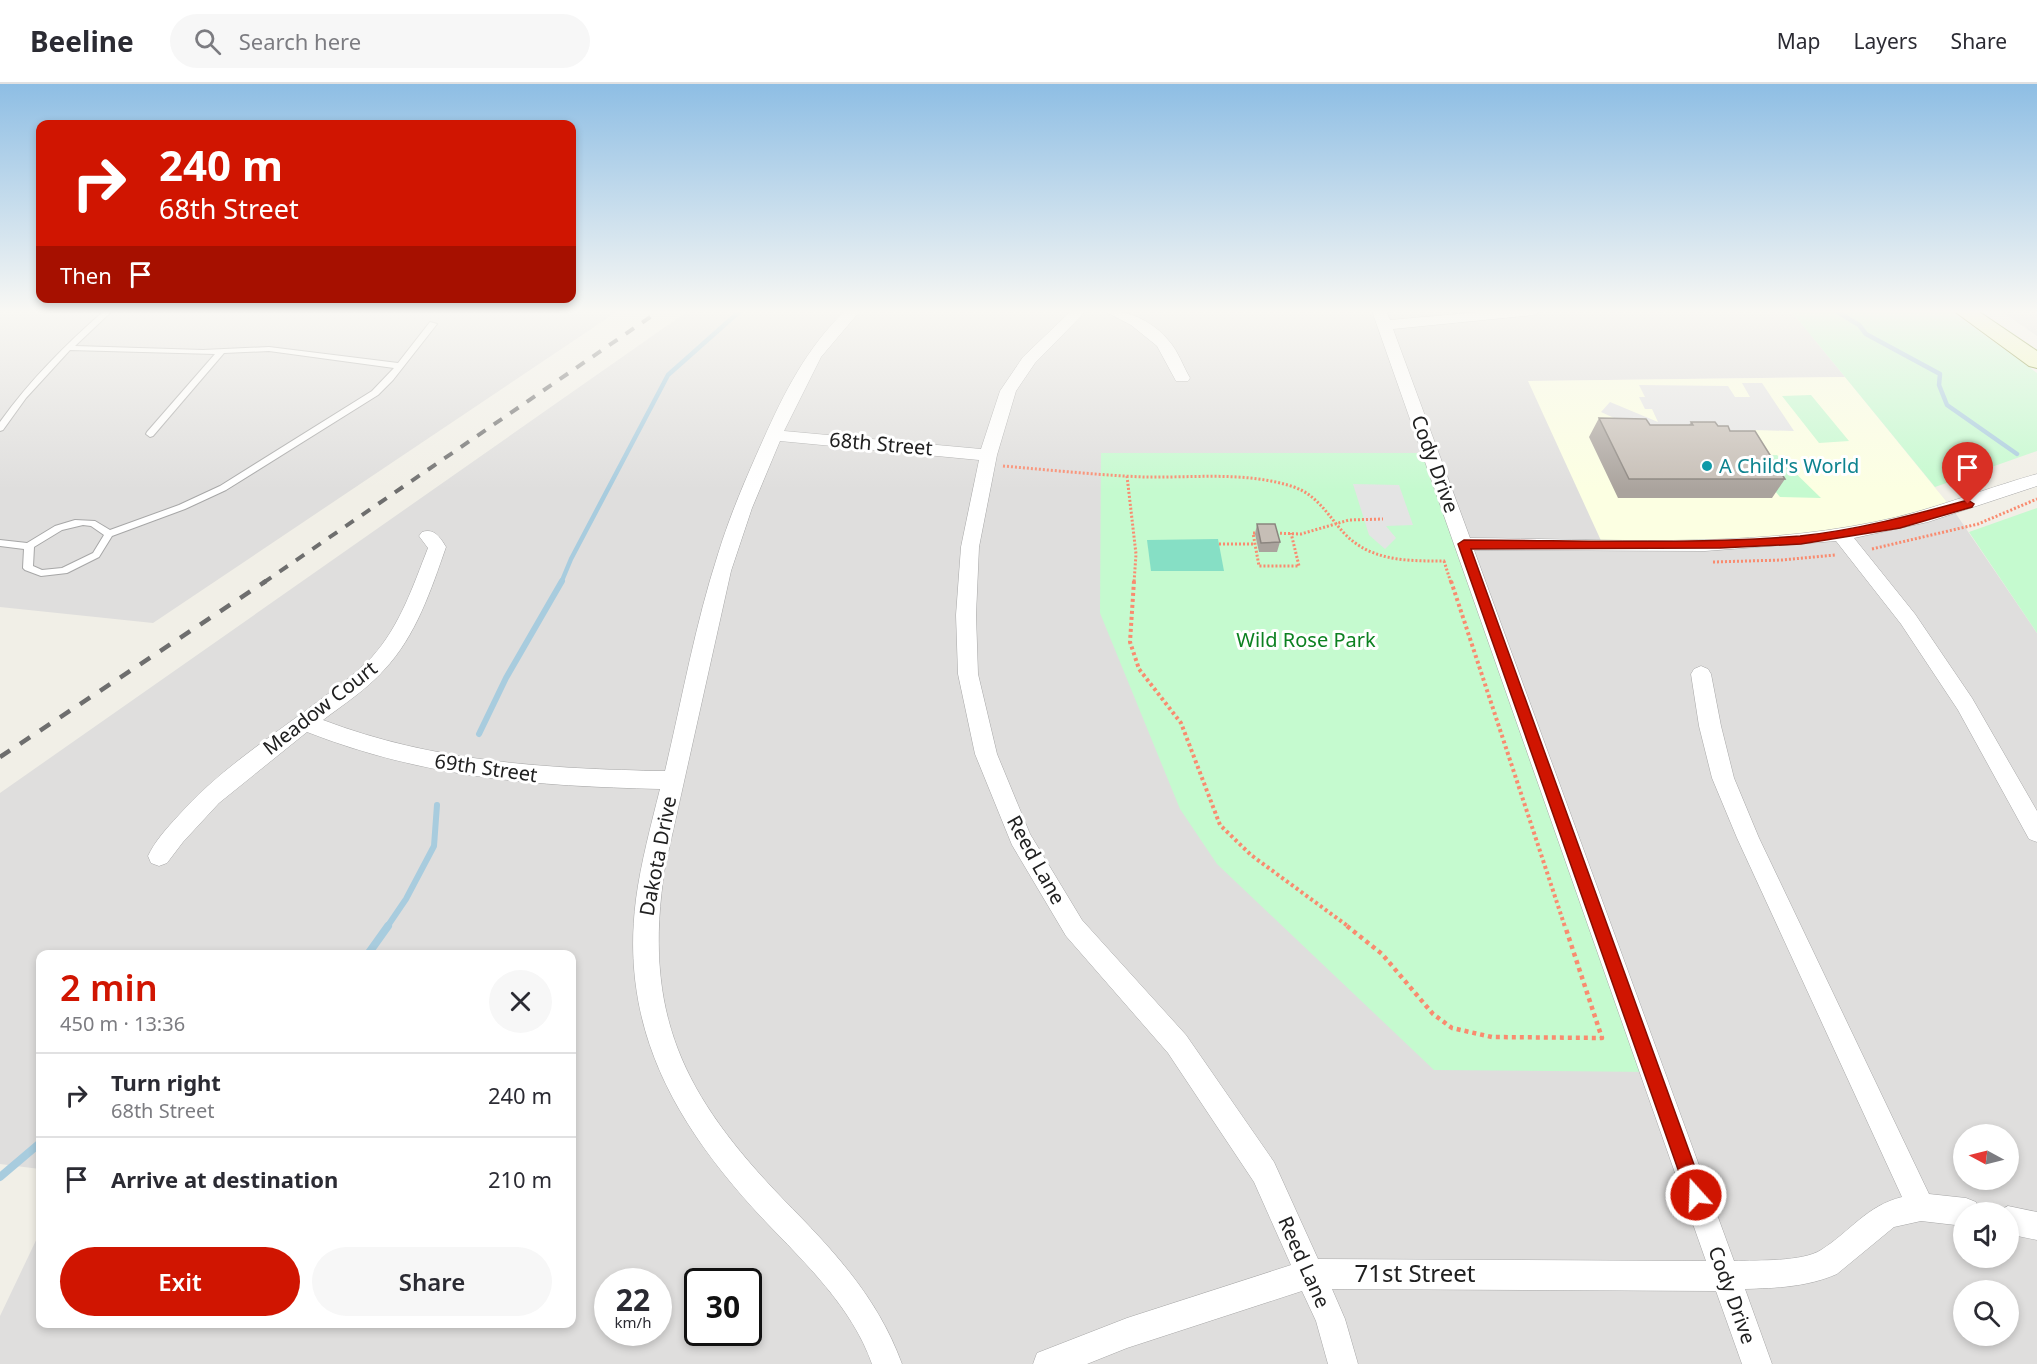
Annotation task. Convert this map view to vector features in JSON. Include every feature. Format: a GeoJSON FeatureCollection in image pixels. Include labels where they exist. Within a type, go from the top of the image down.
{"type":"FeatureCollection","features":[{"type":"Feature","properties":{"kind":"street","name":"Dakota Drive"},"geometry":{"type":"LineString","coordinates":[[804,371],[746,498],[730,541],[651,876],[644,952],[649,996],[662,1044],[678,1085],[703,1128],[738,1171],[842,1284],[865,1316],[887,1364]]}},
{"type":"Feature","properties":{"kind":"street","name":"Reed Lane"},"geometry":{"type":"LineString","coordinates":[[1022,371],[1008,391],[994,460],[970,547],[966,615],[969,674],[986,754],[1020,838],[1074,928],[1177,1044],[1264,1172],[1330,1319],[1343,1364]]}},
{"type":"Feature","properties":{"kind":"street"},"geometry":{"type":"LineString","coordinates":[[1178,371],[1182,378]]}},
{"type":"Feature","properties":{"kind":"street","name":"Cody Drive"},"geometry":{"type":"LineString","coordinates":[[1401,371],[1757,1364]]}},
{"type":"Feature","properties":{"kind":"street","name":"68th Street"},"geometry":{"type":"LineString","coordinates":[[774,435],[994,460]]}},
{"type":"Feature","properties":{"kind":"street"},"geometry":{"type":"LineString","coordinates":[[1464,544],[1742,544],[1841,534],[1900,524],[1942,513],[2037,480]]}},
{"type":"Feature","properties":{"kind":"street"},"geometry":{"type":"LineString","coordinates":[[1841,534],[1908,620],[1965,704],[2037,832]]}},
{"type":"Feature","properties":{"kind":"street","name":"Meadow Court"},"geometry":{"type":"LineString","coordinates":[[159,856],[192,813],[216,790],[368,673],[400,635],[437,547],[428,536]]}},
{"type":"Feature","properties":{"kind":"street"},"geometry":{"type":"LineString","coordinates":[[1701,674],[1710,726],[1723,778],[1748,838],[1921,1207]]}},
{"type":"Feature","properties":{"kind":"street","name":"69th Street"},"geometry":{"type":"LineString","coordinates":[[305,722],[366,744],[420,759],[488,772],[550,777],[673,780]]}},
{"type":"Feature","properties":{"kind":"street","name":"71st Street"},"geometry":{"type":"LineString","coordinates":[[1048,1364],[1127,1334],[1310,1274],[1725,1276],[1796,1272],[1827,1264],[1887,1215],[1921,1207],[1953,1211]]}},
{"type":"Feature","properties":{"kind":"street"},"geometry":{"type":"LineString","coordinates":[[2019,1222],[2037,1226]]}},
{"type":"Feature","properties":{"kind":"lane"},"geometry":{"type":"LineString","coordinates":[[0,428],[15,407],[48,371]]}},
{"type":"Feature","properties":{"kind":"lane"},"geometry":{"type":"LineString","coordinates":[[150,434],[205,371]]}},
{"type":"Feature","properties":{"kind":"lane"},"geometry":{"type":"LineString","coordinates":[[29,546],[28,568],[41,573],[64,571],[96,555],[109,534],[182,507],[223,488],[361,403],[387,382],[396,371]]}},
{"type":"Feature","properties":{"kind":"lane"},"geometry":{"type":"LineString","coordinates":[[0,543],[29,546],[49,532],[68,524],[93,524],[109,534]]}},
{"type":"Feature","properties":{"kind":"path"},"geometry":{"type":"LineString","coordinates":[[994,460],[1127,476],[1219,478],[1274,483],[1308,494],[1354,543],[1377,555],[1400,560],[1444,561],[1602,1038],[1492,1037],[1452,1028],[1433,1014],[1382,954],[1321,905],[1251,855],[1220,825],[1181,723],[1139,669],[1130,642],[1136,554],[1127,476]]}},
{"type":"Feature","properties":{"kind":"path"},"geometry":{"type":"LineString","coordinates":[[1292,533],[1299,566],[1259,566],[1253,533],[1292,533],[1301,534],[1349,520],[1383,519]]}},
{"type":"Feature","properties":{"kind":"path"},"geometry":{"type":"LineString","coordinates":[[1219,544],[1255,544]]}},
{"type":"Feature","properties":{"kind":"shaded area"},"geometry":{"type":"Polygon","coordinates":[[[0,371],[529,371],[153,623],[0,607],[0,371]]]}},
{"type":"Feature","properties":{"kind":"shaded area"},"geometry":{"type":"Polygon","coordinates":[[[603,371],[1840,371],[1845,377],[1529,381],[1954,511],[2037,633],[2037,1364],[0,1364],[0,1316],[36,1240],[36,1328],[576,1328],[576,950],[36,950],[36,1168],[0,1164],[0,793],[603,371]]]}},
{"type":"Feature","properties":{"kind":"shaded area"},"geometry":{"type":"Polygon","coordinates":[[[1845,377],[1954,511],[1801,540],[1603,545],[1528,381],[1845,377]]]}},
{"type":"Feature","properties":{"kind":"shaded area"},"geometry":{"type":"Polygon","coordinates":[[[1742,383],[1762,383],[1794,431],[1753,430],[1757,436],[1636,428],[1601,412],[1610,402],[1658,422],[1652,409],[1645,409],[1639,397],[1645,397],[1639,385],[1728,386],[1735,397],[1750,397],[1742,383]]]}},
{"type":"Feature","properties":{"kind":"shaded area"},"geometry":{"type":"Polygon","coordinates":[[[1353,484],[1399,485],[1413,525],[1386,526],[1396,538],[1385,549],[1369,535],[1353,484]]]}},
{"type":"Feature","properties":{"kind":"green space"},"geometry":{"type":"Polygon","coordinates":[[[1840,371],[2034,371],[2037,373],[2037,451],[1935,487],[1840,371]]]}},
{"type":"Feature","properties":{"kind":"green space"},"geometry":{"type":"Polygon","coordinates":[[[1811,395],[1849,441],[1819,443],[1782,396],[1811,395]]]}},
{"type":"Feature","properties":{"kind":"green space","name":"Wild Rose Park"},"geometry":{"type":"Polygon","coordinates":[[[1101,453],[1431,453],[1653,1072],[1434,1070],[1217,864],[1180,809],[1100,613],[1101,453]]]}},
{"type":"Feature","properties":{"kind":"green space"},"geometry":{"type":"Polygon","coordinates":[[[1777,455],[1821,498],[1780,497],[1746,456],[1777,455]]]}},
{"type":"Feature","properties":{"kind":"green space"},"geometry":{"type":"Polygon","coordinates":[[[2037,508],[2037,633],[1969,532],[2037,508]]]}},
{"type":"Feature","properties":{"kind":"green space"},"geometry":{"type":"Polygon","coordinates":[[[1218,539],[1224,571],[1151,571],[1147,540],[1218,539]]]}},
{"type":"Feature","properties":{"kind":"building"},"geometry":{"type":"Polygon","coordinates":[[[1599,418],[1646,419],[1650,425],[1693,425],[1691,422],[1715,422],[1718,426],[1728,426],[1730,431],[1755,431],[1785,479],[1629,479],[1599,418]]]}},
{"type":"Feature","properties":{"kind":"building"},"geometry":{"type":"Polygon","coordinates":[[[1257,524],[1275,524],[1280,542],[1261,543],[1257,524]]]}},
{"type":"Feature","properties":{"kind":"waterway"},"geometry":{"type":"LineString","coordinates":[[561,582],[571,559],[668,375],[673,371]]}},
{"type":"Feature","properties":{"kind":"waterway"},"geometry":{"type":"LineString","coordinates":[[1934,371],[1940,374],[1939,385],[1947,405],[2017,454]]}},
{"type":"Feature","properties":{"kind":"waterway"},"geometry":{"type":"LineString","coordinates":[[479,734],[506,678],[561,582]]}},
{"type":"Feature","properties":{"kind":"waterway"},"geometry":{"type":"LineString","coordinates":[[387,927],[406,899],[434,846],[437,805]]}},
{"type":"Feature","properties":{"kind":"waterway"},"geometry":{"type":"LineString","coordinates":[[371,950],[388,926]]}},
{"type":"Feature","properties":{"kind":"waterway"},"geometry":{"type":"LineString","coordinates":[[0,1177],[36,1146]]}},
{"type":"Feature","properties":{"kind":"railway"},"geometry":{"type":"LineString","coordinates":[[264,583],[572,371]]}},
{"type":"Feature","properties":{"kind":"railway"},"geometry":{"type":"LineString","coordinates":[[0,757],[264,583]]}},
{"type":"Feature","properties":{"kind":"place","name":"A Child's World"},"geometry":{"type":"Point","coordinates":[1707,466]}},
{"type":"Feature","properties":{"kind":"route"},"geometry":{"type":"LineString","coordinates":[[1696,1195],[1464,544],[1742,544],[1801,540],[1900,524],[1968,504]]}}]}
